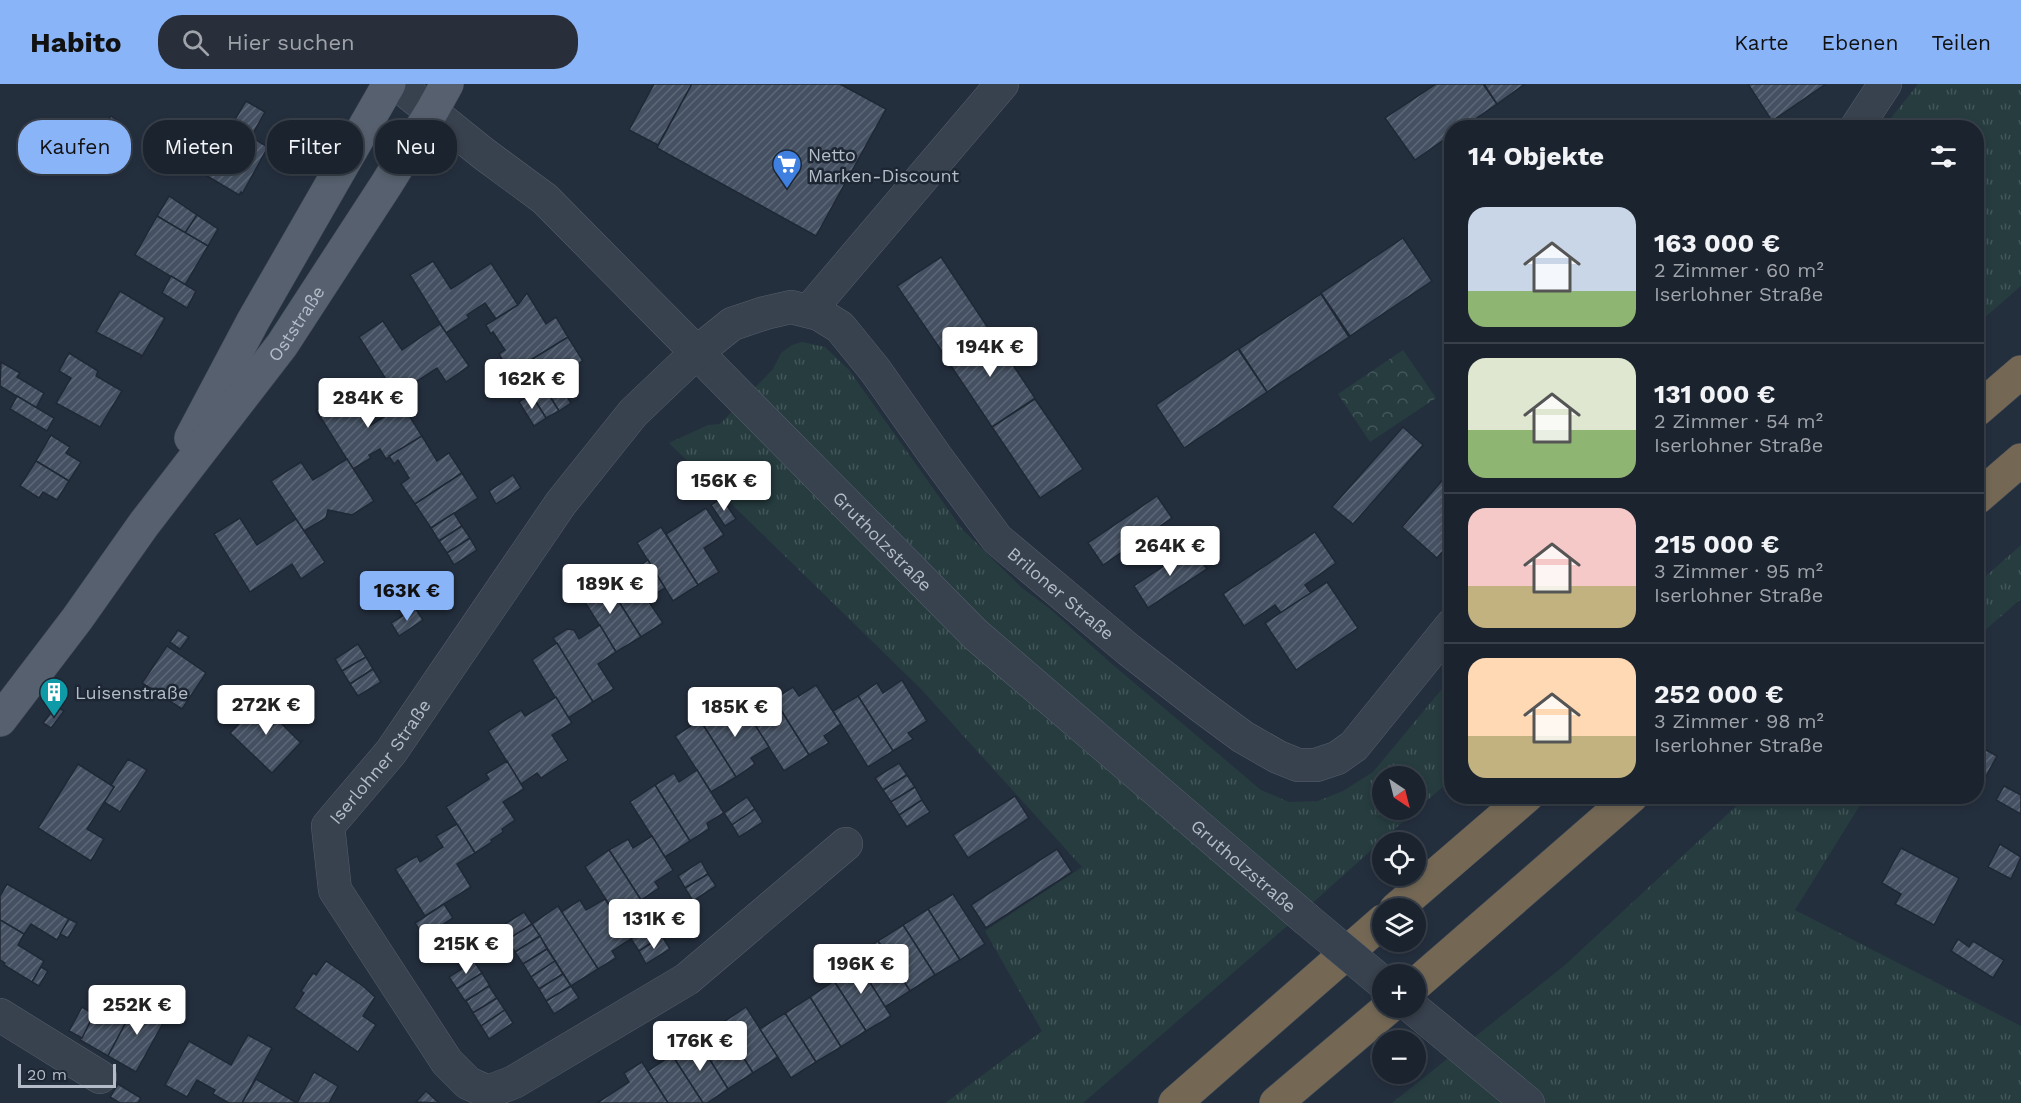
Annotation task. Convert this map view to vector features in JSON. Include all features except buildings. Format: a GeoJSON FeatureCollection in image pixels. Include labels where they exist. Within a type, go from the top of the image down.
{"type":"FeatureCollection","features":[{"type":"Feature","properties":{"kind":"highway"},"geometry":{"type":"LineString","coordinates":[[1984,404],[2021,372]]}},
{"type":"Feature","properties":{"kind":"highway"},"geometry":{"type":"LineString","coordinates":[[1984,492],[2021,460]]}},
{"type":"Feature","properties":{"kind":"highway"},"geometry":{"type":"LineString","coordinates":[[1409,898],[1518,804]]}},
{"type":"Feature","properties":{"kind":"highway"},"geometry":{"type":"LineString","coordinates":[[1426,975],[1623,804]]}},
{"type":"Feature","properties":{"kind":"highway"},"geometry":{"type":"LineString","coordinates":[[1175,1103],[1372,931]]}},
{"type":"Feature","properties":{"kind":"highway"},"geometry":{"type":"LineString","coordinates":[[1276,1103],[1376,1018]]}},
{"type":"Feature","properties":{"kind":"main road","name":"Oststraße"},"geometry":{"type":"LineString","coordinates":[[144,524],[253,321],[389,84]]}},
{"type":"Feature","properties":{"kind":"main road","name":"Oststraße"},"geometry":{"type":"LineString","coordinates":[[0,720],[77,619],[144,524],[282,345],[439,98]]}},
{"type":"Feature","properties":{"kind":"street","name":"Grutholzstraße"},"geometry":{"type":"LineString","coordinates":[[397,84],[439,98],[484,154],[545,199],[975,634],[1372,974]]}},
{"type":"Feature","properties":{"kind":"street"},"geometry":{"type":"LineString","coordinates":[[809,311],[1002,84]]}},
{"type":"Feature","properties":{"kind":"street"},"geometry":{"type":"LineString","coordinates":[[1861,120],[1885,84]]}},
{"type":"Feature","properties":{"kind":"street","name":"Briloner Straße"},"geometry":{"type":"LineString","coordinates":[[696,353],[732,324],[765,313],[791,308],[809,311],[840,327],[875,370],[998,539],[1129,650],[1201,706],[1243,736],[1278,757],[1298,765],[1316,765],[1337,758],[1354,746],[1444,635]]}},
{"type":"Feature","properties":{"kind":"street","name":"Iserlohner Straße"},"geometry":{"type":"LineString","coordinates":[[696,353],[633,413],[561,503],[391,752],[328,826],[335,890],[447,1062],[484,1097],[514,1082],[687,979],[846,844]]}},
{"type":"Feature","properties":{"kind":"street"},"geometry":{"type":"LineString","coordinates":[[0,1016],[100,1077]]}},
{"type":"Feature","properties":{"kind":"street"},"geometry":{"type":"LineString","coordinates":[[1425,1018],[1528,1103]]}},
{"type":"Feature","properties":{"kind":"green space"},"geometry":{"type":"Polygon","coordinates":[[[1918,84],[2021,84],[2021,286],[1984,318],[1984,120],[1890,120],[1918,84]]]}},
{"type":"Feature","properties":{"kind":"green space"},"geometry":{"type":"Polygon","coordinates":[[[802,342],[825,347],[849,370],[962,529],[1021,587],[1050,609],[1261,790],[1289,802],[1318,801],[1343,791],[1372,773],[1372,820],[1405,820],[1392,832],[1372,832],[1372,850],[1083,1103],[945,1103],[1042,1031],[985,931],[1082,867],[921,689],[669,443],[708,425],[720,424],[773,369],[781,353],[792,345],[802,342]]]}},
{"type":"Feature","properties":{"kind":"green space"},"geometry":{"type":"Polygon","coordinates":[[[1403,350],[1436,398],[1370,442],[1338,394],[1403,350]]]}},
{"type":"Feature","properties":{"kind":"green space"},"geometry":{"type":"Polygon","coordinates":[[[2021,545],[2021,599],[1984,631],[1984,578],[2021,545]]]}},
{"type":"Feature","properties":{"kind":"green space"},"geometry":{"type":"Polygon","coordinates":[[[1444,686],[1444,786],[1426,801],[1426,766],[1378,766],[1444,686]]]}},
{"type":"Feature","properties":{"kind":"green space"},"geometry":{"type":"Polygon","coordinates":[[[1738,804],[1861,804],[1795,910],[2021,1026],[2021,1103],[1392,1103],[1416,1084],[1426,1084],[1426,1076],[1565,965],[1738,804]]]}},
{"type":"Feature","properties":{"kind":"place","name":"Netto Marken-Discount"},"geometry":{"type":"Point","coordinates":[787,190]}},
{"type":"Feature","properties":{"kind":"place","name":"Luisenstraße"},"geometry":{"type":"Point","coordinates":[54,718]}}]}
